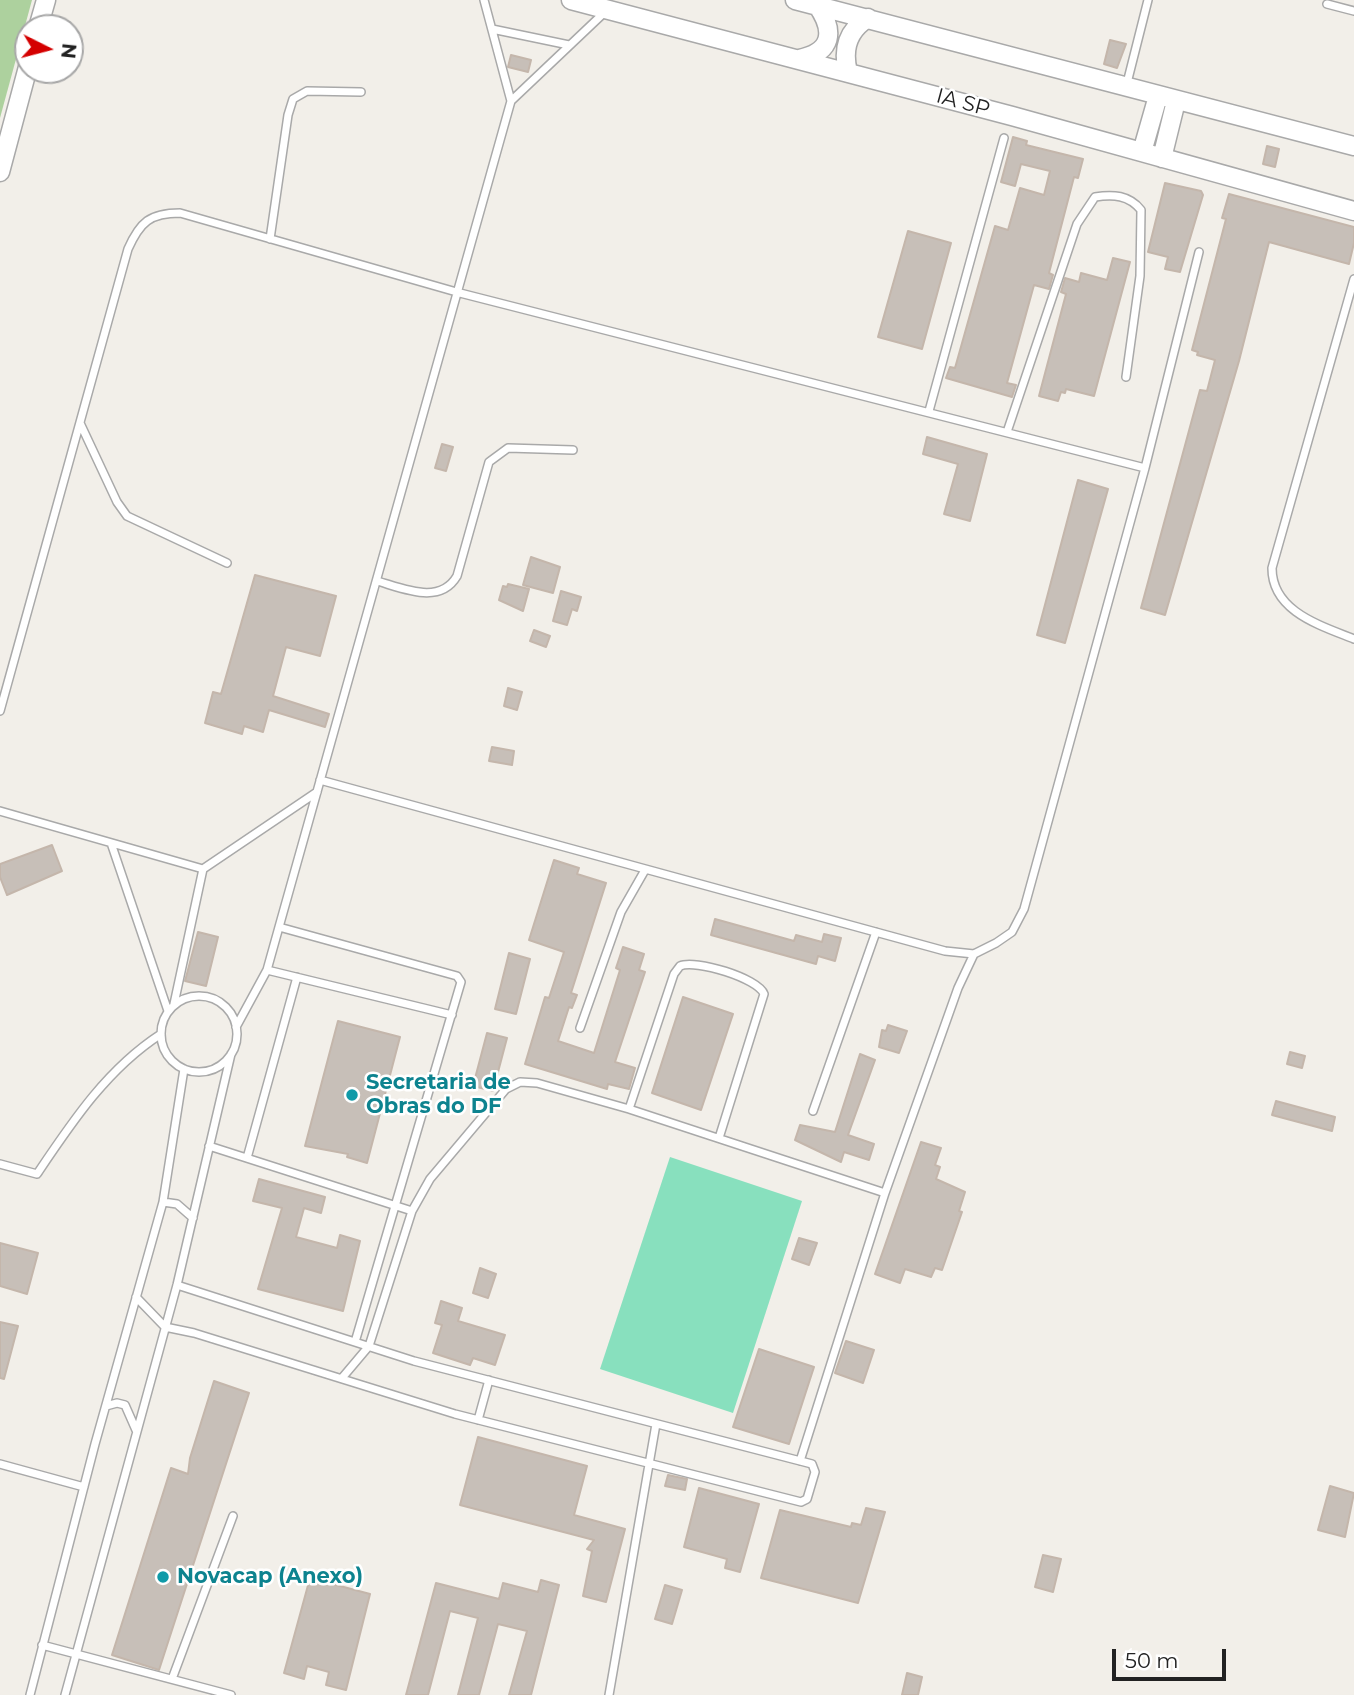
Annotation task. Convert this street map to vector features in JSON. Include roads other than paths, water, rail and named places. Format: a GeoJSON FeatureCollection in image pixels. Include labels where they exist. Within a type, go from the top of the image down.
{"type":"FeatureCollection","features":[{"type":"Feature","properties":{"kind":"street","name":"IA SP"},"geometry":{"type":"LineString","coordinates":[[570,0],[848,72],[1354,211]]}},
{"type":"Feature","properties":{"kind":"street"},"geometry":{"type":"LineString","coordinates":[[795,0],[1354,146]]}},
{"type":"Feature","properties":{"kind":"street"},"geometry":{"type":"LineString","coordinates":[[799,59],[821,51],[828,40],[829,28],[817,5]]}},
{"type":"Feature","properties":{"kind":"street"},"geometry":{"type":"LineString","coordinates":[[848,72],[846,48],[851,33],[868,18]]}},
{"type":"Feature","properties":{"kind":"street"},"geometry":{"type":"LineString","coordinates":[[0,172],[23,84]]}},
{"type":"Feature","properties":{"kind":"street"},"geometry":{"type":"LineString","coordinates":[[1142,152],[1158,96]]}},
{"type":"Feature","properties":{"kind":"street"},"geometry":{"type":"LineString","coordinates":[[1162,158],[1176,101]]}},
{"type":"Feature","properties":{"kind":"lane"},"geometry":{"type":"LineString","coordinates":[[236,1027],[267,970],[512,101],[484,0]]}},
{"type":"Feature","properties":{"kind":"lane"},"geometry":{"type":"LineString","coordinates":[[1126,88],[1148,0]]}},
{"type":"Feature","properties":{"kind":"lane"},"geometry":{"type":"LineString","coordinates":[[1327,4],[1340,4],[1354,11]]}},
{"type":"Feature","properties":{"kind":"lane"},"geometry":{"type":"LineString","coordinates":[[512,101],[607,10]]}},
{"type":"Feature","properties":{"kind":"lane"},"geometry":{"type":"LineString","coordinates":[[492,29],[569,46]]}},
{"type":"Feature","properties":{"kind":"lane"},"geometry":{"type":"LineString","coordinates":[[270,239],[288,115],[293,99],[307,91],[361,92]]}},
{"type":"Feature","properties":{"kind":"lane"},"geometry":{"type":"LineString","coordinates":[[929,411],[1003,138]]}},
{"type":"Feature","properties":{"kind":"lane"},"geometry":{"type":"LineString","coordinates":[[1007,432],[1077,224],[1095,197],[1125,198],[1141,210],[1140,276],[1126,377]]}},
{"type":"Feature","properties":{"kind":"lane"},"geometry":{"type":"LineString","coordinates":[[0,711],[128,249],[137,229],[148,218],[161,213],[180,213],[460,293],[1145,468]]}},
{"type":"Feature","properties":{"kind":"lane"},"geometry":{"type":"LineString","coordinates":[[800,1461],[885,1193],[958,988],[974,954],[1012,932],[1024,909],[1145,468],[1199,252]]}},
{"type":"Feature","properties":{"kind":"lane"},"geometry":{"type":"LineString","coordinates":[[1354,279],[1272,568],[1275,593],[1296,612],[1354,639]]}},
{"type":"Feature","properties":{"kind":"lane"},"geometry":{"type":"LineString","coordinates":[[79,423],[117,502],[127,516],[227,562]]}},
{"type":"Feature","properties":{"kind":"lane"},"geometry":{"type":"LineString","coordinates":[[377,581],[414,591],[441,593],[450,588],[457,576],[489,462],[508,448],[573,450]]}},
{"type":"Feature","properties":{"kind":"lane"},"geometry":{"type":"LineString","coordinates":[[320,780],[945,951],[974,954]]}},
{"type":"Feature","properties":{"kind":"lane"},"geometry":{"type":"LineString","coordinates":[[0,1164],[37,1174],[76,1115],[134,1051],[161,1034],[171,1008],[203,869],[317,792]]}},
{"type":"Feature","properties":{"kind":"lane"},"geometry":{"type":"LineString","coordinates":[[0,811],[203,869]]}},
{"type":"Feature","properties":{"kind":"lane"},"geometry":{"type":"LineString","coordinates":[[111,843],[171,1008]]}},
{"type":"Feature","properties":{"kind":"lane"},"geometry":{"type":"LineString","coordinates":[[580,1028],[621,912],[645,870]]}},
{"type":"Feature","properties":{"kind":"lane"},"geometry":{"type":"LineString","coordinates":[[279,928],[457,976],[461,982],[355,1342]]}},
{"type":"Feature","properties":{"kind":"lane"},"geometry":{"type":"LineString","coordinates":[[813,1111],[876,932]]}},
{"type":"Feature","properties":{"kind":"lane"},"geometry":{"type":"LineString","coordinates":[[629,1109],[674,974],[680,966],[698,963],[758,985],[764,994],[719,1138]]}},
{"type":"Feature","properties":{"kind":"lane"},"geometry":{"type":"LineString","coordinates":[[267,970],[452,1015]]}},
{"type":"Feature","properties":{"kind":"lane"},"geometry":{"type":"LineString","coordinates":[[247,1158],[297,977]]}},
{"type":"Feature","properties":{"kind":"lane"},"geometry":{"type":"LineString","coordinates":[[65,1695],[177,1284],[236,1041],[236,1027],[232,1016],[216,1000],[195,996],[171,1008]]}},
{"type":"Feature","properties":{"kind":"lane"},"geometry":{"type":"LineString","coordinates":[[161,1034],[167,1055],[184,1069],[210,1070],[231,1054]]}},
{"type":"Feature","properties":{"kind":"lane"},"geometry":{"type":"LineString","coordinates":[[30,1695],[163,1202],[184,1069]]}},
{"type":"Feature","properties":{"kind":"lane"},"geometry":{"type":"LineString","coordinates":[[342,1378],[369,1346],[412,1211],[430,1179],[506,1089],[520,1083],[537,1083],[629,1109],[885,1193]]}},
{"type":"Feature","properties":{"kind":"lane"},"geometry":{"type":"LineString","coordinates":[[209,1146],[412,1211]]}},
{"type":"Feature","properties":{"kind":"lane"},"geometry":{"type":"LineString","coordinates":[[163,1202],[177,1204],[193,1218]]}},
{"type":"Feature","properties":{"kind":"lane"},"geometry":{"type":"LineString","coordinates":[[136,1297],[164,1327],[194,1333],[478,1420],[801,1502],[807,1499],[816,1468],[800,1461],[369,1346],[177,1284]]}},
{"type":"Feature","properties":{"kind":"lane"},"geometry":{"type":"LineString","coordinates":[[478,1420],[489,1380]]}},
{"type":"Feature","properties":{"kind":"lane"},"geometry":{"type":"LineString","coordinates":[[106,1406],[117,1403],[125,1405],[130,1411],[136,1431]]}},
{"type":"Feature","properties":{"kind":"lane"},"geometry":{"type":"LineString","coordinates":[[609,1695],[656,1423]]}},
{"type":"Feature","properties":{"kind":"lane"},"geometry":{"type":"LineString","coordinates":[[0,1464],[84,1487]]}},
{"type":"Feature","properties":{"kind":"lane"},"geometry":{"type":"LineString","coordinates":[[172,1679],[233,1516]]}},
{"type":"Feature","properties":{"kind":"lane"},"geometry":{"type":"LineString","coordinates":[[42,1645],[231,1695]]}},
{"type":"Feature","properties":{"kind":"place","name":"Secretaria de Obras do DF"},"geometry":{"type":"Point","coordinates":[352,1095]}},
{"type":"Feature","properties":{"kind":"place","name":"Novacap (Anexo)"},"geometry":{"type":"Point","coordinates":[163,1577]}}]}
